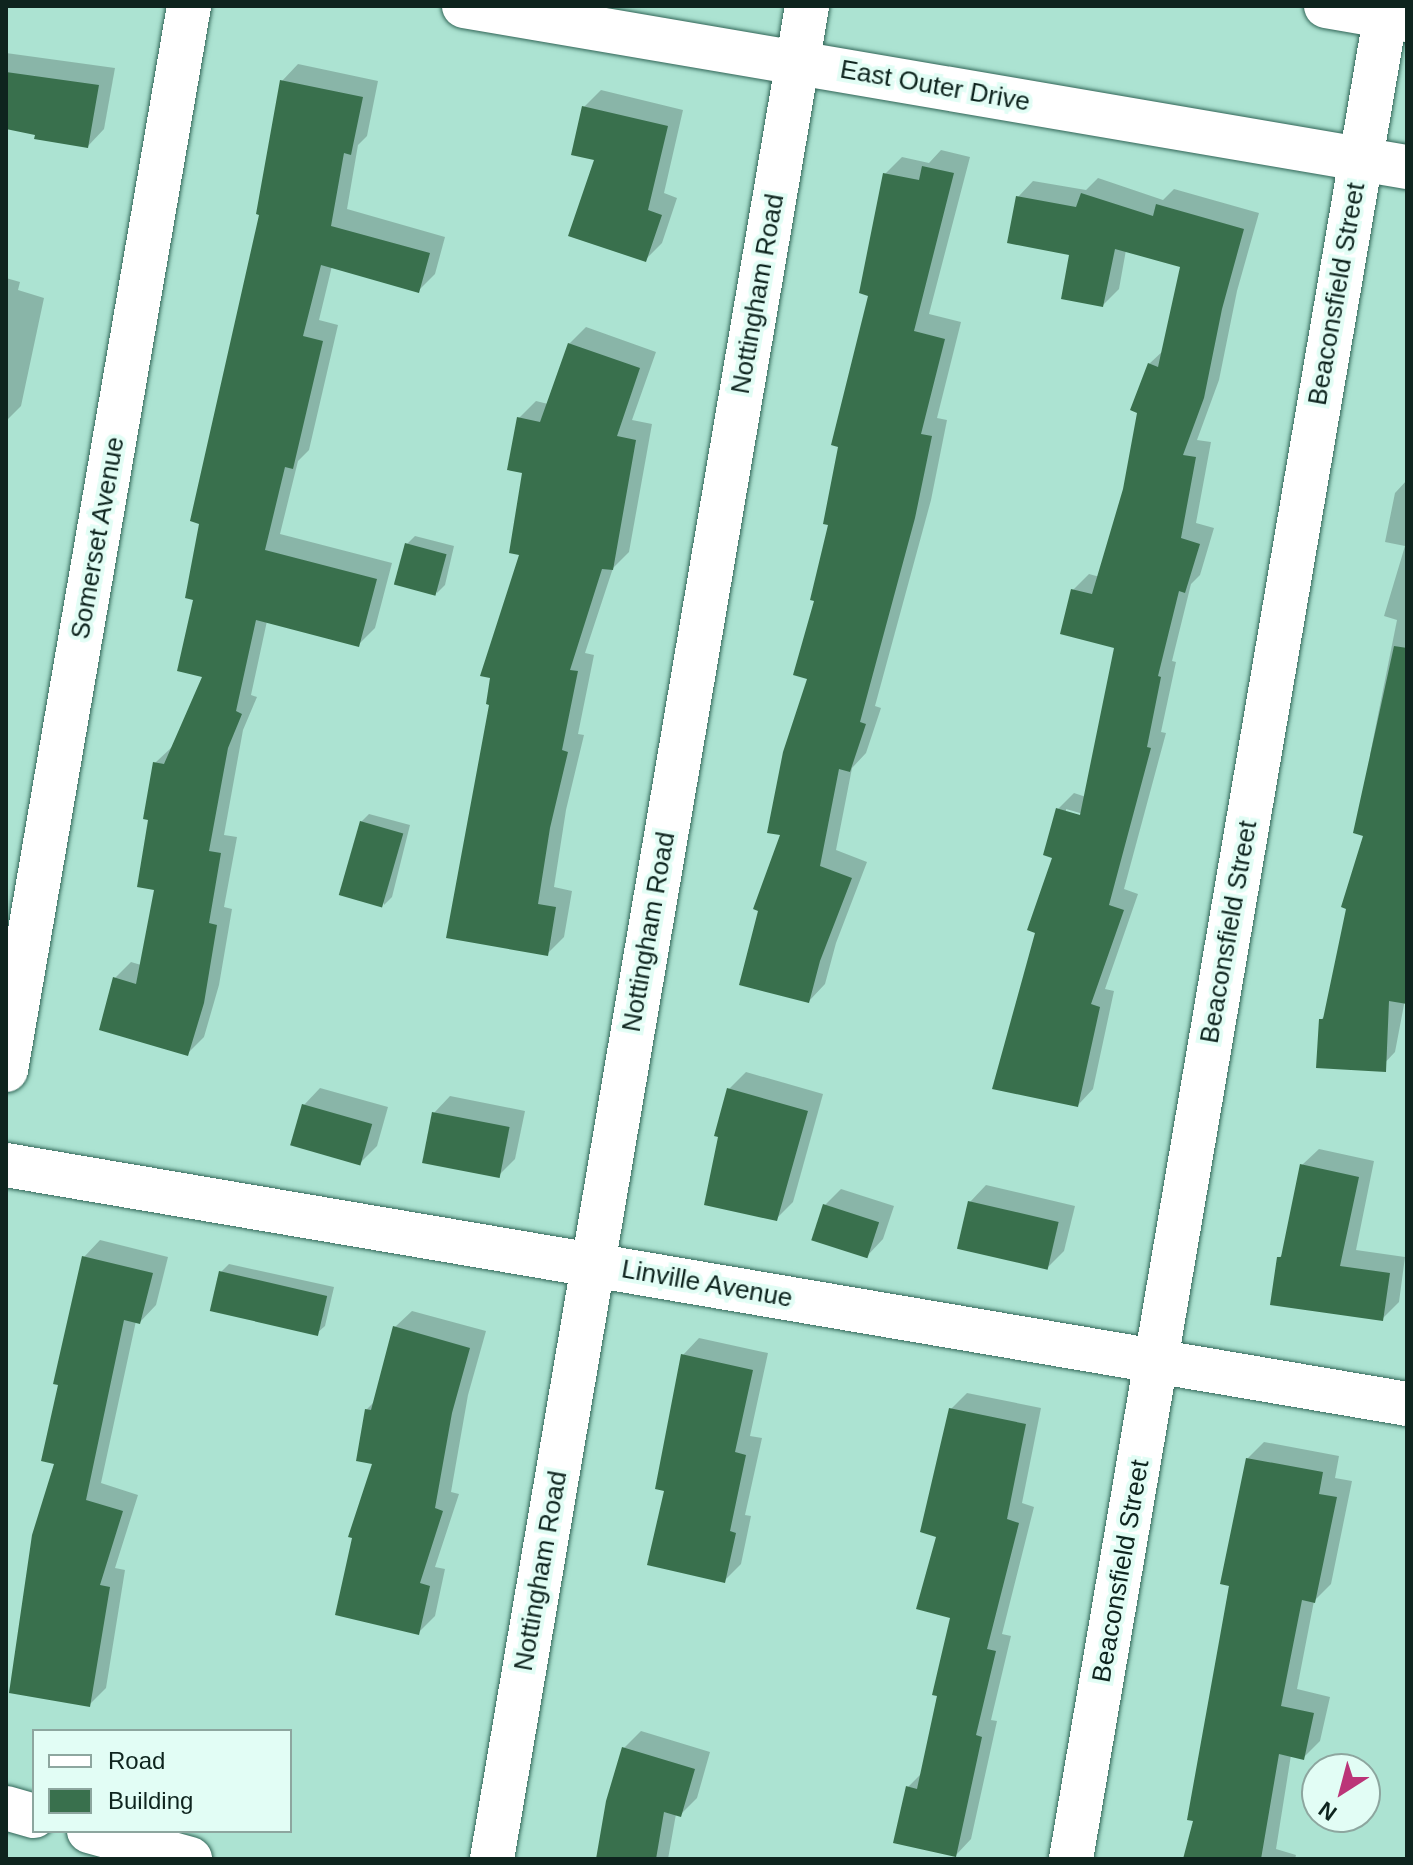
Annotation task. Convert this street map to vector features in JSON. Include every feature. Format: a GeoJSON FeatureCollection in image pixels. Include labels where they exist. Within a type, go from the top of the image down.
{"type":"FeatureCollection","features":[{"type":"Feature","properties":{"kind":"street","name":"Somerset Avenue"},"geometry":{"type":"LineString","coordinates":[[6,1070],[189,6]]}},
{"type":"Feature","properties":{"kind":"street","name":"East Outer Drive"},"geometry":{"type":"LineString","coordinates":[[464,6],[1407,167]]}},
{"type":"Feature","properties":{"kind":"street","name":"Nottingham Road"},"geometry":{"type":"LineString","coordinates":[[492,1859],[807,6]]}},
{"type":"Feature","properties":{"kind":"street"},"geometry":{"type":"LineString","coordinates":[[1326,6],[1393,14]]}},
{"type":"Feature","properties":{"kind":"street","name":"Beaconsfield Street"},"geometry":{"type":"LineString","coordinates":[[1071,1859],[1360,159],[1393,14]]}},
{"type":"Feature","properties":{"kind":"street","name":"Linville Avenue"},"geometry":{"type":"LineString","coordinates":[[6,1165],[1407,1404]]}},
{"type":"Feature","properties":{"kind":"street"},"geometry":{"type":"LineString","coordinates":[[6,1808],[32,1815]]}},
{"type":"Feature","properties":{"kind":"street"},"geometry":{"type":"LineString","coordinates":[[96,1833],[190,1859]]}},
{"type":"Feature","properties":{"kind":"building"},"geometry":{"type":"Polygon","coordinates":[[[6,72],[99,85],[88,148],[34,139],[35,135],[6,129],[6,72]]]}},
{"type":"Feature","properties":{"kind":"building"},"geometry":{"type":"Polygon","coordinates":[[[280,80],[363,97],[351,155],[344,153],[331,226],[430,253],[419,293],[321,265],[303,336],[323,341],[293,469],[285,467],[265,550],[377,579],[359,647],[256,620],[236,711],[242,714],[228,748],[209,851],[221,853],[209,923],[217,925],[204,1003],[188,1056],[99,1030],[113,977],[136,984],[154,890],[137,887],[148,820],[143,819],[153,762],[164,764],[202,677],[177,671],[193,600],[185,598],[199,524],[190,521],[259,215],[256,214],[280,80]]]}},
{"type":"Feature","properties":{"kind":"building"},"geometry":{"type":"Polygon","coordinates":[[[582,106],[668,126],[648,210],[662,215],[646,262],[568,236],[594,160],[571,155],[582,106]]]}},
{"type":"Feature","properties":{"kind":"building"},"geometry":{"type":"Polygon","coordinates":[[[922,166],[954,173],[914,331],[945,339],[921,434],[932,436],[915,518],[860,722],[866,724],[850,772],[839,769],[820,866],[852,878],[820,961],[809,1003],[739,985],[758,911],[753,909],[780,835],[767,833],[783,752],[807,679],[793,675],[814,601],[810,600],[828,525],[823,524],[838,447],[831,445],[868,296],[859,293],[883,173],[919,180],[922,166]]]}},
{"type":"Feature","properties":{"kind":"building"},"geometry":{"type":"Polygon","coordinates":[[[1081,193],[1153,216],[1156,204],[1244,229],[1222,309],[1204,398],[1183,455],[1196,457],[1181,538],[1200,544],[1185,593],[1179,591],[1158,676],[1161,677],[1147,747],[1151,748],[1109,905],[1124,910],[1091,1004],[1100,1007],[1078,1107],[992,1089],[1035,933],[1027,930],[1052,858],[1043,855],[1056,808],[1080,815],[1114,648],[1060,634],[1071,589],[1092,594],[1123,489],[1137,413],[1130,410],[1148,363],[1158,367],[1180,267],[1115,249],[1103,307],[1061,299],[1069,255],[1007,243],[1016,196],[1076,207],[1081,193]]]}},
{"type":"Feature","properties":{"kind":"building"},"geometry":{"type":"Polygon","coordinates":[[[568,343],[640,368],[617,436],[636,440],[613,570],[602,569],[570,670],[578,671],[562,750],[568,752],[550,828],[538,904],[556,907],[548,956],[446,938],[489,705],[486,704],[490,678],[480,676],[519,555],[509,553],[522,473],[507,470],[517,417],[540,422],[568,343]]]}},
{"type":"Feature","properties":{"kind":"building"},"geometry":{"type":"Polygon","coordinates":[[[405,543],[447,554],[435,596],[394,585],[405,543]]]}},
{"type":"Feature","properties":{"kind":"building"},"geometry":{"type":"Polygon","coordinates":[[[1394,646],[1407,648],[1407,1004],[1389,1001],[1386,1072],[1316,1068],[1319,1019],[1323,1019],[1346,909],[1341,907],[1363,836],[1353,833],[1394,646]]]}},
{"type":"Feature","properties":{"kind":"building"},"geometry":{"type":"Polygon","coordinates":[[[360,821],[403,833],[382,907],[339,895],[360,821]]]}},
{"type":"Feature","properties":{"kind":"building"},"geometry":{"type":"Polygon","coordinates":[[[727,1088],[808,1111],[777,1221],[704,1205],[718,1137],[714,1136],[727,1088]]]}},
{"type":"Feature","properties":{"kind":"building"},"geometry":{"type":"Polygon","coordinates":[[[302,1104],[372,1124],[360,1165],[290,1145],[302,1104]]]}},
{"type":"Feature","properties":{"kind":"building"},"geometry":{"type":"Polygon","coordinates":[[[432,1112],[510,1127],[500,1178],[422,1163],[432,1112]]]}},
{"type":"Feature","properties":{"kind":"building"},"geometry":{"type":"Polygon","coordinates":[[[1300,1164],[1359,1177],[1340,1266],[1390,1273],[1383,1321],[1270,1305],[1277,1257],[1281,1257],[1300,1164]]]}},
{"type":"Feature","properties":{"kind":"building"},"geometry":{"type":"Polygon","coordinates":[[[968,1201],[1059,1222],[1048,1270],[957,1249],[968,1201]]]}},
{"type":"Feature","properties":{"kind":"building"},"geometry":{"type":"Polygon","coordinates":[[[823,1204],[879,1222],[867,1258],[811,1240],[823,1204]]]}},
{"type":"Feature","properties":{"kind":"building"},"geometry":{"type":"Polygon","coordinates":[[[82,1256],[153,1273],[140,1324],[124,1320],[86,1500],[123,1511],[100,1585],[110,1587],[90,1707],[9,1693],[32,1535],[54,1464],[41,1461],[58,1385],[53,1384],[82,1256]]]}},
{"type":"Feature","properties":{"kind":"building"},"geometry":{"type":"Polygon","coordinates":[[[219,1271],[327,1296],[318,1336],[210,1311],[219,1271]]]}},
{"type":"Feature","properties":{"kind":"building"},"geometry":{"type":"Polygon","coordinates":[[[393,1326],[470,1348],[452,1413],[435,1508],[443,1511],[420,1583],[430,1586],[419,1635],[335,1615],[352,1538],[348,1537],[372,1464],[356,1461],[365,1409],[371,1410],[393,1326]]]}},
{"type":"Feature","properties":{"kind":"building"},"geometry":{"type":"Polygon","coordinates":[[[681,1354],[753,1370],[735,1452],[746,1455],[730,1531],[736,1533],[725,1583],[647,1565],[664,1491],[655,1489],[681,1354]]]}},
{"type":"Feature","properties":{"kind":"building"},"geometry":{"type":"Polygon","coordinates":[[[949,1408],[1026,1424],[1007,1519],[1019,1523],[987,1649],[996,1651],[976,1735],[982,1737],[956,1857],[893,1843],[906,1786],[917,1789],[937,1696],[932,1695],[950,1618],[916,1609],[936,1537],[920,1532],[949,1408]]]}},
{"type":"Feature","properties":{"kind":"building"},"geometry":{"type":"Polygon","coordinates":[[[1246,1458],[1323,1472],[1319,1494],[1337,1497],[1315,1603],[1302,1600],[1281,1706],[1314,1713],[1305,1753],[1301,1753],[1301,1759],[1279,1754],[1261,1859],[1183,1859],[1193,1821],[1187,1820],[1229,1586],[1220,1584],[1246,1458]]]}},
{"type":"Feature","properties":{"kind":"building"},"geometry":{"type":"Polygon","coordinates":[[[622,1747],[695,1769],[681,1817],[664,1812],[656,1859],[596,1859],[606,1801],[622,1747]]]}}]}
